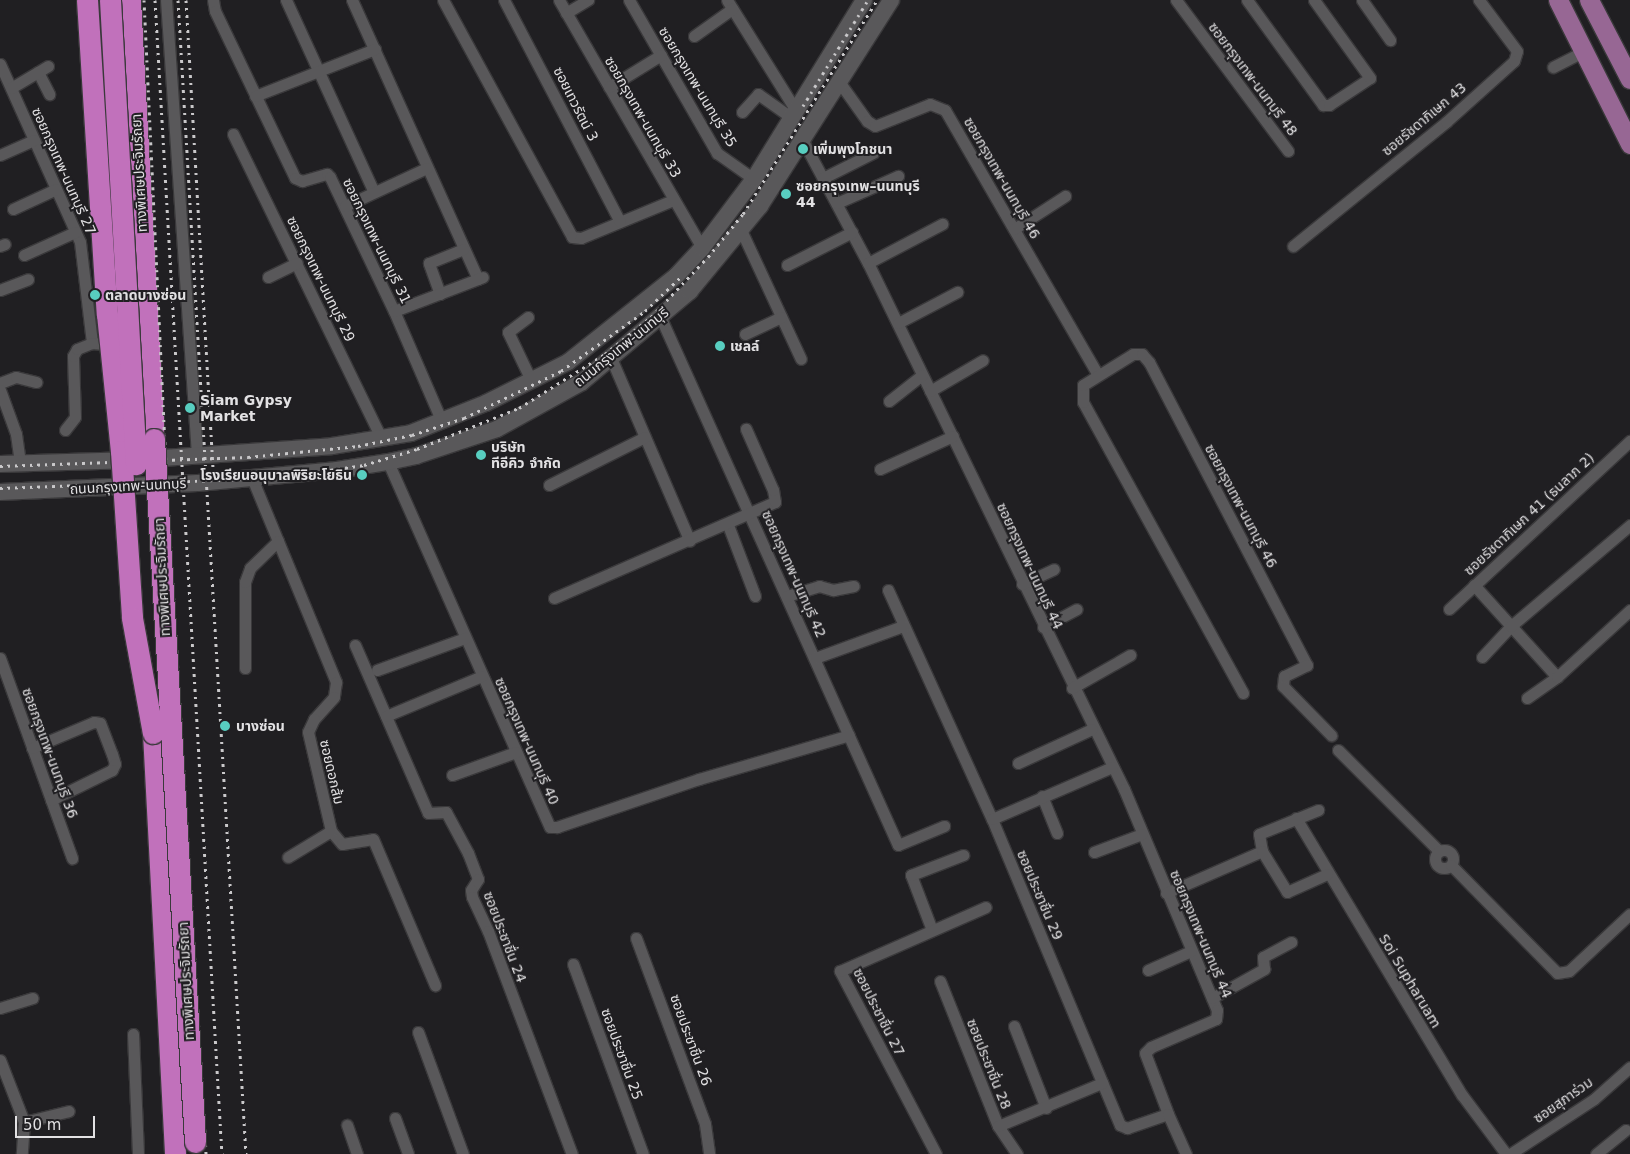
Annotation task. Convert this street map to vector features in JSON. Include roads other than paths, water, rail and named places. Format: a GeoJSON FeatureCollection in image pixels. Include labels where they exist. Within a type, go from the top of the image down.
{"type":"FeatureCollection","features":[{"type":"Feature","properties":{"kind":"highway"},"geometry":{"type":"LineString","coordinates":[[87,0],[107,314],[121,451],[132,618],[153,733]]}},
{"type":"Feature","properties":{"kind":"highway","name":"ทางพิเศษประจิมรัถยา"},"geometry":{"type":"LineString","coordinates":[[112,0],[175,1154]]}},
{"type":"Feature","properties":{"kind":"highway","name":"ทางพิเศษประจิมรัถยา"},"geometry":{"type":"LineString","coordinates":[[130,0],[196,1154]]}},
{"type":"Feature","properties":{"kind":"main road"},"geometry":{"type":"LineString","coordinates":[[112,0],[133,348],[133,487]]}},
{"type":"Feature","properties":{"kind":"main road","name":"ถนนกรุงเทพ-นนทบุรี"},"geometry":{"type":"LineString","coordinates":[[0,492],[133,487],[252,478],[388,462],[416,456],[497,429],[582,382],[690,291],[741,230],[780,177],[891,0]]}},
{"type":"Feature","properties":{"kind":"main road"},"geometry":{"type":"LineString","coordinates":[[1546,0],[1579,54],[1604,88]]}},
{"type":"Feature","properties":{"kind":"main road"},"geometry":{"type":"LineString","coordinates":[[1558,0],[1604,88],[1630,144]]}},
{"type":"Feature","properties":{"kind":"main road"},"geometry":{"type":"LineString","coordinates":[[1579,0],[1602,27]]}},
{"type":"Feature","properties":{"kind":"main road"},"geometry":{"type":"LineString","coordinates":[[1589,0],[1630,79]]}},
{"type":"Feature","properties":{"kind":"main road","name":"ถนนกรุงเทพ-นนทบุรี"},"geometry":{"type":"LineString","coordinates":[[0,464],[134,460],[332,446],[411,433],[442,422],[568,362],[676,276],[702,248],[758,172],[860,2]]}},
{"type":"Feature","properties":{"kind":"main road"},"geometry":{"type":"LineString","coordinates":[[758,172],[773,166],[780,177]]}},
{"type":"Feature","properties":{"kind":"main road"},"geometry":{"type":"LineString","coordinates":[[533,379],[534,388],[539,398],[547,401]]}},
{"type":"Feature","properties":{"kind":"street"},"geometry":{"type":"LineString","coordinates":[[166,0],[196,456]]}},
{"type":"Feature","properties":{"kind":"street","name":"ซอยกรุงเทพ-นนทบุรี 31"},"geometry":{"type":"LineString","coordinates":[[213,0],[215,11],[295,178],[302,181],[328,174],[394,311],[442,422]]}},
{"type":"Feature","properties":{"kind":"street"},"geometry":{"type":"LineString","coordinates":[[286,0],[374,192]]}},
{"type":"Feature","properties":{"kind":"street"},"geometry":{"type":"LineString","coordinates":[[352,0],[463,248],[481,278],[394,311]]}},
{"type":"Feature","properties":{"kind":"street"},"geometry":{"type":"LineString","coordinates":[[443,0],[568,233],[575,238],[673,200]]}},
{"type":"Feature","properties":{"kind":"street","name":"ซอยเทวรัตน์ 3"},"geometry":{"type":"LineString","coordinates":[[504,0],[620,222]]}},
{"type":"Feature","properties":{"kind":"street","name":"ซอยกรุงเทพ-นนทบุรี 33"},"geometry":{"type":"LineString","coordinates":[[560,0],[702,248]]}},
{"type":"Feature","properties":{"kind":"street"},"geometry":{"type":"LineString","coordinates":[[566,13],[588,0]]}},
{"type":"Feature","properties":{"kind":"street","name":"ซอยกรุงเทพ-นนทบุรี 35"},"geometry":{"type":"LineString","coordinates":[[629,0],[717,153],[758,172]]}},
{"type":"Feature","properties":{"kind":"street","name":"ซอยกรุงเทพ-นนทบุรี 48"},"geometry":{"type":"LineString","coordinates":[[1176,0],[1288,151]]}},
{"type":"Feature","properties":{"kind":"street"},"geometry":{"type":"LineString","coordinates":[[1247,0],[1323,105],[1329,106],[1370,78],[1314,0]]}},
{"type":"Feature","properties":{"kind":"street"},"geometry":{"type":"LineString","coordinates":[[1362,0],[1390,40]]}},
{"type":"Feature","properties":{"kind":"street","name":"ซอยรัชดาภิเษก 43"},"geometry":{"type":"LineString","coordinates":[[1293,246],[1446,122],[1514,61],[1517,51],[1479,0]]}},
{"type":"Feature","properties":{"kind":"street"},"geometry":{"type":"LineString","coordinates":[[694,36],[729,4],[794,114]]}},
{"type":"Feature","properties":{"kind":"street"},"geometry":{"type":"LineString","coordinates":[[255,96],[375,49]]}},
{"type":"Feature","properties":{"kind":"street"},"geometry":{"type":"LineString","coordinates":[[1553,67],[1579,54]]}},
{"type":"Feature","properties":{"kind":"street"},"geometry":{"type":"LineString","coordinates":[[609,87],[661,56]]}},
{"type":"Feature","properties":{"kind":"street","name":"ซอยกรุงเทพ-นนทบุรี 27"},"geometry":{"type":"LineString","coordinates":[[0,64],[6,83],[34,140],[84,256],[92,343]]}},
{"type":"Feature","properties":{"kind":"street"},"geometry":{"type":"LineString","coordinates":[[6,83],[43,69],[49,94]]}},
{"type":"Feature","properties":{"kind":"street","name":"ซอยกรุงเทพ-นนทบุรี 46"},"geometry":{"type":"LineString","coordinates":[[840,83],[867,121],[875,126],[930,104],[945,110],[1098,376]]}},
{"type":"Feature","properties":{"kind":"street"},"geometry":{"type":"LineString","coordinates":[[742,112],[756,90],[794,114]]}},
{"type":"Feature","properties":{"kind":"street","name":"ซอยกรุงเทพ-นนทบุรี 29"},"geometry":{"type":"LineString","coordinates":[[233,134],[381,438]]}},
{"type":"Feature","properties":{"kind":"street"},"geometry":{"type":"LineString","coordinates":[[0,155],[34,140]]}},
{"type":"Feature","properties":{"kind":"street","name":"ซอยกรุงเทพ-นนทบุรี 44"},"geometry":{"type":"LineString","coordinates":[[803,142],[824,178],[898,323],[1072,688],[1112,767],[1217,1010],[1218,1017],[1212,1022],[1151,1047],[1145,1053],[1168,1114]]}},
{"type":"Feature","properties":{"kind":"street"},"geometry":{"type":"LineString","coordinates":[[824,178],[873,153]]}},
{"type":"Feature","properties":{"kind":"street"},"geometry":{"type":"LineString","coordinates":[[345,206],[428,168]]}},
{"type":"Feature","properties":{"kind":"street"},"geometry":{"type":"LineString","coordinates":[[837,204],[898,176]]}},
{"type":"Feature","properties":{"kind":"street"},"geometry":{"type":"LineString","coordinates":[[13,209],[56,189]]}},
{"type":"Feature","properties":{"kind":"street"},"geometry":{"type":"LineString","coordinates":[[1014,229],[1065,196]]}},
{"type":"Feature","properties":{"kind":"street"},"geometry":{"type":"LineString","coordinates":[[868,263],[942,224]]}},
{"type":"Feature","properties":{"kind":"street"},"geometry":{"type":"LineString","coordinates":[[741,230],[801,359]]}},
{"type":"Feature","properties":{"kind":"street"},"geometry":{"type":"LineString","coordinates":[[24,255],[75,232]]}},
{"type":"Feature","properties":{"kind":"street"},"geometry":{"type":"LineString","coordinates":[[787,265],[852,232]]}},
{"type":"Feature","properties":{"kind":"street"},"geometry":{"type":"LineString","coordinates":[[440,294],[429,264],[463,248]]}},
{"type":"Feature","properties":{"kind":"street"},"geometry":{"type":"LineString","coordinates":[[268,277],[297,263]]}},
{"type":"Feature","properties":{"kind":"street"},"geometry":{"type":"LineString","coordinates":[[0,290],[28,279]]}},
{"type":"Feature","properties":{"kind":"street"},"geometry":{"type":"LineString","coordinates":[[898,323],[957,292]]}},
{"type":"Feature","properties":{"kind":"street","name":"ซอยกรุงเทพ-นนทบุรี 42"},"geometry":{"type":"LineString","coordinates":[[660,316],[898,844],[944,826]]}},
{"type":"Feature","properties":{"kind":"street"},"geometry":{"type":"LineString","coordinates":[[745,334],[781,317]]}},
{"type":"Feature","properties":{"kind":"street"},"geometry":{"type":"LineString","coordinates":[[528,318],[508,332],[533,379]]}},
{"type":"Feature","properties":{"kind":"street"},"geometry":{"type":"LineString","coordinates":[[65,430],[75,417],[73,356],[77,349],[92,343],[133,348]]}},
{"type":"Feature","properties":{"kind":"street","name":"ซอยกรุงเทพ-นนทบุรี 46"},"geometry":{"type":"LineString","coordinates":[[1243,693],[1083,402],[1083,385],[1133,354],[1142,354],[1149,362],[1308,665],[1284,676],[1283,686],[1331,735]]}},
{"type":"Feature","properties":{"kind":"street"},"geometry":{"type":"LineString","coordinates":[[611,358],[690,541]]}},
{"type":"Feature","properties":{"kind":"street"},"geometry":{"type":"LineString","coordinates":[[930,391],[983,360]]}},
{"type":"Feature","properties":{"kind":"street"},"geometry":{"type":"LineString","coordinates":[[888,401],[922,375]]}},
{"type":"Feature","properties":{"kind":"street"},"geometry":{"type":"LineString","coordinates":[[0,383],[16,377],[36,382]]}},
{"type":"Feature","properties":{"kind":"street"},"geometry":{"type":"LineString","coordinates":[[0,390],[16,434],[20,463]]}},
{"type":"Feature","properties":{"kind":"street"},"geometry":{"type":"LineString","coordinates":[[554,598],[771,506],[775,498],[746,429]]}},
{"type":"Feature","properties":{"kind":"street"},"geometry":{"type":"LineString","coordinates":[[880,469],[953,436]]}},
{"type":"Feature","properties":{"kind":"street"},"geometry":{"type":"LineString","coordinates":[[549,485],[645,437]]}},
{"type":"Feature","properties":{"kind":"street","name":"ซอยรัชดาภิเษก 41 (ธนลาภ 2)"},"geometry":{"type":"LineString","coordinates":[[1449,609],[1630,441]]}},
{"type":"Feature","properties":{"kind":"street","name":"ซอยกรุงเทพ-นนทบุรี 40"},"geometry":{"type":"LineString","coordinates":[[388,462],[547,824],[552,828],[699,779],[849,735]]}},
{"type":"Feature","properties":{"kind":"street","name":"ซอยดอกส้ม"},"geometry":{"type":"LineString","coordinates":[[252,478],[336,682],[334,696],[314,719],[308,732],[331,830]]}},
{"type":"Feature","properties":{"kind":"street"},"geometry":{"type":"LineString","coordinates":[[728,524],[755,596]]}},
{"type":"Feature","properties":{"kind":"street"},"geometry":{"type":"LineString","coordinates":[[1482,657],[1511,626],[1630,525]]}},
{"type":"Feature","properties":{"kind":"street"},"geometry":{"type":"LineString","coordinates":[[246,668],[245,582],[250,568],[278,541]]}},
{"type":"Feature","properties":{"kind":"street"},"geometry":{"type":"LineString","coordinates":[[1022,584],[1054,569]]}},
{"type":"Feature","properties":{"kind":"street"},"geometry":{"type":"LineString","coordinates":[[787,596],[819,586],[832,590],[854,586]]}},
{"type":"Feature","properties":{"kind":"street"},"geometry":{"type":"LineString","coordinates":[[1474,586],[1557,677]]}},
{"type":"Feature","properties":{"kind":"street","name":"ซอยประชาชื่น 29"},"geometry":{"type":"LineString","coordinates":[[888,590],[992,819],[1102,1083],[1124,1128],[1168,1114]]}},
{"type":"Feature","properties":{"kind":"street"},"geometry":{"type":"LineString","coordinates":[[1043,627],[1077,609]]}},
{"type":"Feature","properties":{"kind":"street"},"geometry":{"type":"LineString","coordinates":[[1527,698],[1557,677],[1630,610]]}},
{"type":"Feature","properties":{"kind":"street"},"geometry":{"type":"LineString","coordinates":[[815,658],[903,626]]}},
{"type":"Feature","properties":{"kind":"street"},"geometry":{"type":"LineString","coordinates":[[377,670],[466,638]]}},
{"type":"Feature","properties":{"kind":"street","name":"ซอยประชาชื่น 24"},"geometry":{"type":"LineString","coordinates":[[356,645],[428,813],[446,812],[468,853],[478,879],[471,890],[472,897],[488,931],[572,1154]]}},
{"type":"Feature","properties":{"kind":"street"},"geometry":{"type":"LineString","coordinates":[[1072,688],[1130,655]]}},
{"type":"Feature","properties":{"kind":"street","name":"ซอยกรุงเทพ-นนทบุรี 36"},"geometry":{"type":"LineString","coordinates":[[0,658],[5,688],[32,748],[72,858]]}},
{"type":"Feature","properties":{"kind":"street"},"geometry":{"type":"LineString","coordinates":[[386,716],[482,676]]}},
{"type":"Feature","properties":{"kind":"street"},"geometry":{"type":"LineString","coordinates":[[32,748],[94,722],[100,723],[112,754],[115,764],[112,770],[51,800]]}},
{"type":"Feature","properties":{"kind":"street"},"geometry":{"type":"LineString","coordinates":[[1018,764],[1092,729]]}},
{"type":"Feature","properties":{"kind":"street"},"geometry":{"type":"LineString","coordinates":[[1338,750],[1439,851],[1444,850],[1452,854],[1451,865],[1557,973],[1569,971],[1630,914]]}},
{"type":"Feature","properties":{"kind":"street"},"geometry":{"type":"LineString","coordinates":[[452,775],[516,752]]}},
{"type":"Feature","properties":{"kind":"street"},"geometry":{"type":"LineString","coordinates":[[992,819],[1112,767]]}},
{"type":"Feature","properties":{"kind":"street"},"geometry":{"type":"LineString","coordinates":[[1042,796],[1057,833]]}},
{"type":"Feature","properties":{"kind":"street"},"geometry":{"type":"LineString","coordinates":[[1318,810],[1259,834],[1262,851],[1287,892],[1327,874]]}},
{"type":"Feature","properties":{"kind":"street","name":"Soi Supharuam"},"geometry":{"type":"LineString","coordinates":[[1296,818],[1327,874],[1462,1095],[1506,1154]]}},
{"type":"Feature","properties":{"kind":"street"},"geometry":{"type":"LineString","coordinates":[[288,857],[331,830],[342,844],[373,839],[435,985]]}},
{"type":"Feature","properties":{"kind":"street"},"geometry":{"type":"LineString","coordinates":[[1094,852],[1142,834]]}},
{"type":"Feature","properties":{"kind":"street"},"geometry":{"type":"LineString","coordinates":[[1166,893],[1262,851]]}},
{"type":"Feature","properties":{"kind":"street"},"geometry":{"type":"LineString","coordinates":[[932,930],[912,875],[963,856]]}},
{"type":"Feature","properties":{"kind":"street","name":"ซอยประชาชื่น 27"},"geometry":{"type":"LineString","coordinates":[[936,1154],[840,971],[986,907]]}},
{"type":"Feature","properties":{"kind":"street","name":"ซอยประชาชื่น 26"},"geometry":{"type":"LineString","coordinates":[[636,938],[702,1116],[710,1154]]}},
{"type":"Feature","properties":{"kind":"street"},"geometry":{"type":"LineString","coordinates":[[1212,998],[1264,969],[1263,957],[1291,942]]}},
{"type":"Feature","properties":{"kind":"street"},"geometry":{"type":"LineString","coordinates":[[1148,970],[1190,951]]}},
{"type":"Feature","properties":{"kind":"street","name":"ซอยประชาชื่น 25"},"geometry":{"type":"LineString","coordinates":[[573,964],[643,1154]]}},
{"type":"Feature","properties":{"kind":"street","name":"ซอยประชาชื่น 28"},"geometry":{"type":"LineString","coordinates":[[940,981],[998,1126],[1017,1154]]}},
{"type":"Feature","properties":{"kind":"street"},"geometry":{"type":"LineString","coordinates":[[0,1008],[32,998]]}},
{"type":"Feature","properties":{"kind":"street"},"geometry":{"type":"LineString","coordinates":[[1014,1026],[1046,1108]]}},
{"type":"Feature","properties":{"kind":"street"},"geometry":{"type":"LineString","coordinates":[[418,1032],[463,1154]]}},
{"type":"Feature","properties":{"kind":"street"},"geometry":{"type":"LineString","coordinates":[[133,1034],[138,1154]]}},
{"type":"Feature","properties":{"kind":"street"},"geometry":{"type":"LineString","coordinates":[[0,1060],[24,1122],[22,1154]]}},
{"type":"Feature","properties":{"kind":"street","name":"ซอยสุภาร่วม"},"geometry":{"type":"LineString","coordinates":[[1510,1154],[1594,1099],[1630,1066]]}},
{"type":"Feature","properties":{"kind":"street"},"geometry":{"type":"LineString","coordinates":[[998,1126],[1046,1108],[1102,1083]]}},
{"type":"Feature","properties":{"kind":"street"},"geometry":{"type":"LineString","coordinates":[[24,1122],[69,1111]]}},
{"type":"Feature","properties":{"kind":"street"},"geometry":{"type":"LineString","coordinates":[[1168,1114],[1186,1154]]}},
{"type":"Feature","properties":{"kind":"street"},"geometry":{"type":"LineString","coordinates":[[395,1118],[408,1154]]}},
{"type":"Feature","properties":{"kind":"street"},"geometry":{"type":"LineString","coordinates":[[347,1125],[357,1154]]}},
{"type":"Feature","properties":{"kind":"street"},"geometry":{"type":"LineString","coordinates":[[1596,1154],[1626,1130]]}},
{"type":"Feature","properties":{"kind":"railway"},"geometry":{"type":"LineString","coordinates":[[144,0],[167,485],[206,1154]]}},
{"type":"Feature","properties":{"kind":"railway"},"geometry":{"type":"LineString","coordinates":[[155,0],[222,1154]]}},
{"type":"Feature","properties":{"kind":"railway"},"geometry":{"type":"LineString","coordinates":[[178,0],[246,1154]]}},
{"type":"Feature","properties":{"kind":"railway"},"geometry":{"type":"LineString","coordinates":[[186,0],[214,480]]}},
{"type":"Feature","properties":{"kind":"railway"},"geometry":{"type":"LineString","coordinates":[[803,106],[868,0]]}},
{"type":"Feature","properties":{"kind":"railway"},"geometry":{"type":"LineString","coordinates":[[0,488],[249,479],[364,465],[417,449],[519,408],[605,354],[651,317],[708,257],[743,214],[877,0]]}},
{"type":"Feature","properties":{"kind":"railway"},"geometry":{"type":"LineString","coordinates":[[0,466],[248,457],[358,446],[412,435],[464,418],[561,371],[645,311],[683,275]]}},
{"type":"Feature","properties":{"kind":"place","name":"เพิ่มพุงโภชนา"},"geometry":{"type":"Point","coordinates":[803,149]}},
{"type":"Feature","properties":{"kind":"place","name":"ซอยกรุงเทพ–นนทบุรี 44"},"geometry":{"type":"Point","coordinates":[786,194]}},
{"type":"Feature","properties":{"kind":"place","name":"ตลาดบางซ่อน"},"geometry":{"type":"Point","coordinates":[95,295]}},
{"type":"Feature","properties":{"kind":"place","name":"เชลล์"},"geometry":{"type":"Point","coordinates":[720,346]}},
{"type":"Feature","properties":{"kind":"place","name":"Siam Gypsy Market"},"geometry":{"type":"Point","coordinates":[190,408]}},
{"type":"Feature","properties":{"kind":"place","name":"บริษัท ทีอีคิว จำกัด"},"geometry":{"type":"Point","coordinates":[481,455]}},
{"type":"Feature","properties":{"kind":"place","name":"โรงเรียนอนุบาลพิริยะโยธิน"},"geometry":{"type":"Point","coordinates":[362,475]}},
{"type":"Feature","properties":{"kind":"place","name":"บางซ่อน"},"geometry":{"type":"Point","coordinates":[225,726]}}]}
